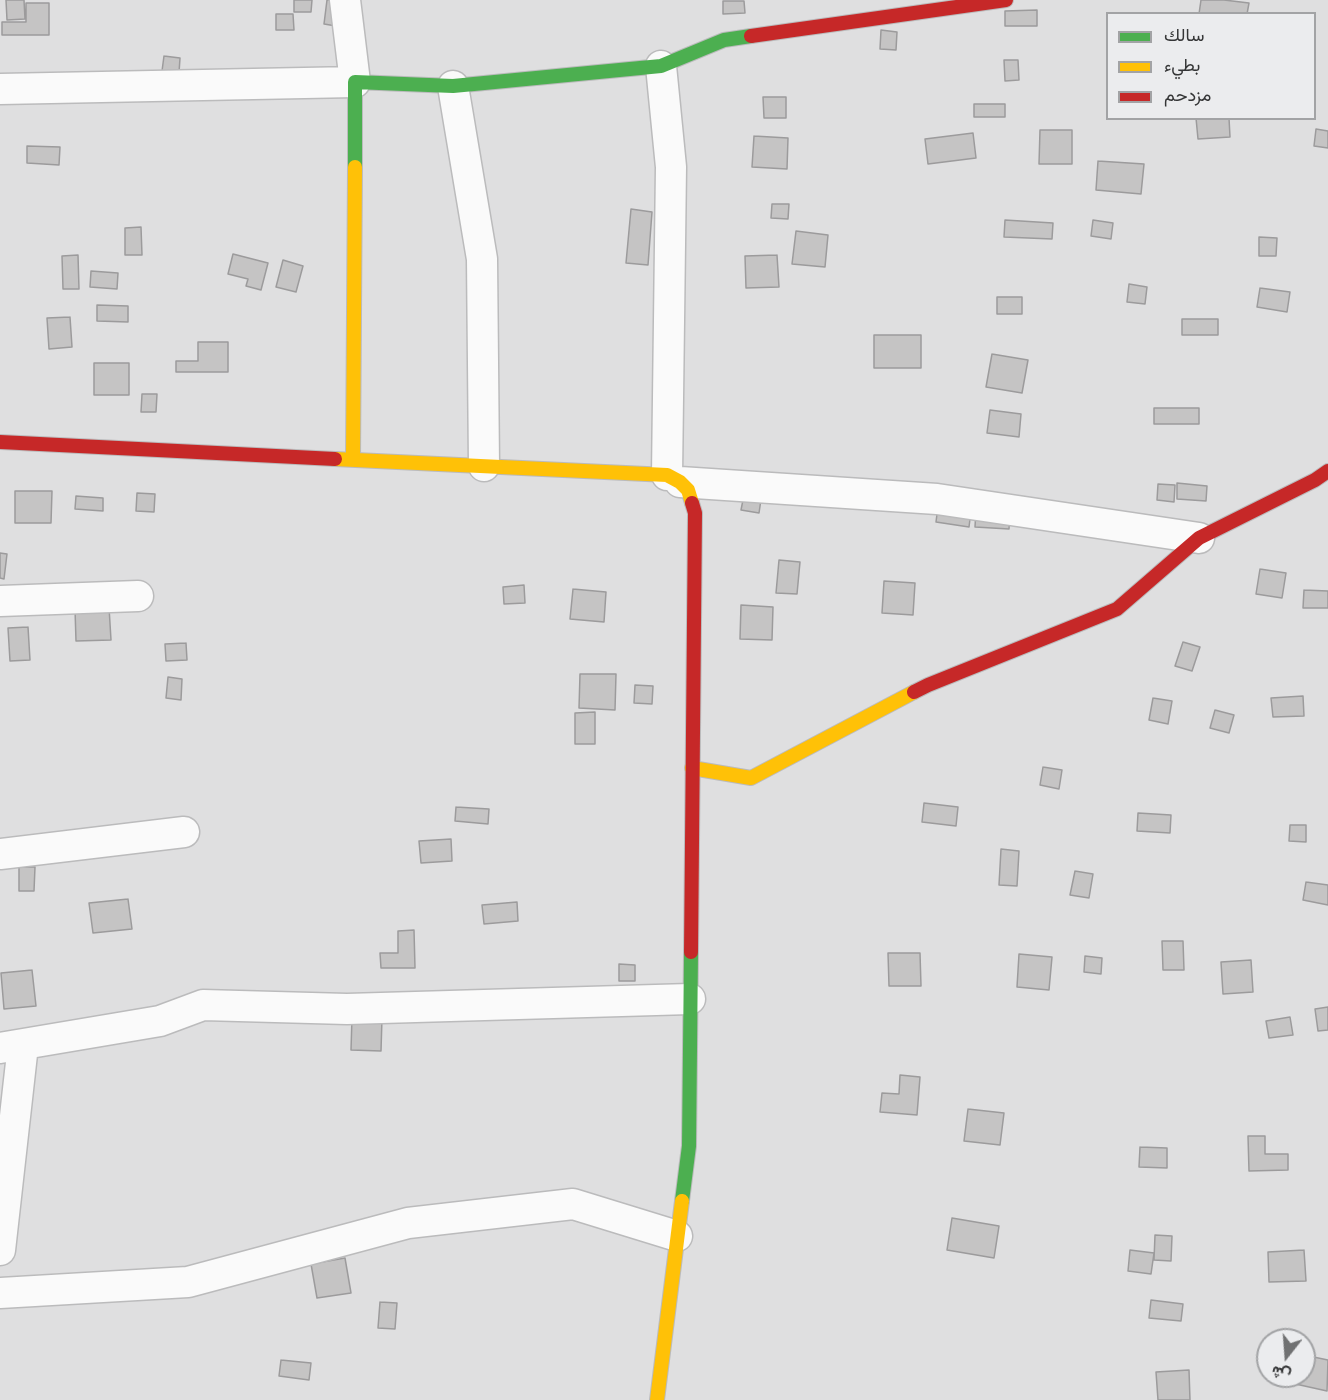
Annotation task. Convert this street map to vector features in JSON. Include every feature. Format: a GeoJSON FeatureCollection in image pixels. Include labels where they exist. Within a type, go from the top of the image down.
{"type":"FeatureCollection","features":[{"type":"Feature","properties":{"kind":"street"},"geometry":{"type":"LineString","coordinates":[[345,0],[355,82],[353,459]]}},
{"type":"Feature","properties":{"kind":"street"},"geometry":{"type":"LineString","coordinates":[[0,89],[355,82],[453,86],[661,66],[724,40],[1006,0]]}},
{"type":"Feature","properties":{"kind":"street"},"geometry":{"type":"LineString","coordinates":[[661,66],[671,166],[673,478]]}},
{"type":"Feature","properties":{"kind":"street"},"geometry":{"type":"LineString","coordinates":[[453,86],[482,259],[484,466]]}},
{"type":"Feature","properties":{"kind":"street"},"geometry":{"type":"LineString","coordinates":[[0,442],[484,466],[937,499],[1199,538]]}},
{"type":"Feature","properties":{"kind":"street"},"geometry":{"type":"LineString","coordinates":[[692,768],[751,778],[928,685],[1118,609],[1199,538],[1315,480],[1328,471]]}},
{"type":"Feature","properties":{"kind":"street"},"geometry":{"type":"LineString","coordinates":[[657,1400],[689,1146],[695,513],[688,490],[673,478]]}},
{"type":"Feature","properties":{"kind":"street"},"geometry":{"type":"LineString","coordinates":[[0,601],[138,596]]}},
{"type":"Feature","properties":{"kind":"street"},"geometry":{"type":"LineString","coordinates":[[0,854],[184,832]]}},
{"type":"Feature","properties":{"kind":"street"},"geometry":{"type":"LineString","coordinates":[[0,1250],[11,1047],[160,1021],[203,1005],[346,1009],[690,999]]}},
{"type":"Feature","properties":{"kind":"street"},"geometry":{"type":"LineString","coordinates":[[0,1293],[188,1282],[408,1223],[573,1204],[677,1236]]}},
{"type":"Feature","properties":{"kind":"building"},"geometry":{"type":"Polygon","coordinates":[[[6,0],[24,0],[25,19],[7,20],[6,0]]]}},
{"type":"Feature","properties":{"kind":"building"},"geometry":{"type":"Polygon","coordinates":[[[294,0],[312,0],[311,12],[294,12],[294,0]]]}},
{"type":"Feature","properties":{"kind":"building"},"geometry":{"type":"Polygon","coordinates":[[[327,0],[333,0],[336,26],[324,24],[327,0]]]}},
{"type":"Feature","properties":{"kind":"building"},"geometry":{"type":"Polygon","coordinates":[[[1201,0],[1249,3],[1247,12],[1199,12],[1201,0]]]}},
{"type":"Feature","properties":{"kind":"building"},"geometry":{"type":"Polygon","coordinates":[[[723,1],[744,1],[745,13],[723,14],[723,1]]]}},
{"type":"Feature","properties":{"kind":"building"},"geometry":{"type":"Polygon","coordinates":[[[26,3],[49,3],[49,35],[2,35],[2,22],[26,22],[26,3]]]}},
{"type":"Feature","properties":{"kind":"building"},"geometry":{"type":"Polygon","coordinates":[[[1037,10],[1037,26],[1005,26],[1005,11],[1037,10]]]}},
{"type":"Feature","properties":{"kind":"building"},"geometry":{"type":"Polygon","coordinates":[[[276,14],[293,14],[294,30],[276,30],[276,14]]]}},
{"type":"Feature","properties":{"kind":"building"},"geometry":{"type":"Polygon","coordinates":[[[881,30],[897,32],[896,50],[880,49],[881,30]]]}},
{"type":"Feature","properties":{"kind":"building"},"geometry":{"type":"Polygon","coordinates":[[[164,56],[180,58],[179,73],[162,71],[164,56]]]}},
{"type":"Feature","properties":{"kind":"building"},"geometry":{"type":"Polygon","coordinates":[[[1004,60],[1018,60],[1019,80],[1005,81],[1004,60]]]}},
{"type":"Feature","properties":{"kind":"building"},"geometry":{"type":"Polygon","coordinates":[[[763,97],[786,97],[786,118],[764,118],[763,97]]]}},
{"type":"Feature","properties":{"kind":"building"},"geometry":{"type":"Polygon","coordinates":[[[974,104],[1005,104],[1005,117],[974,117],[974,104]]]}},
{"type":"Feature","properties":{"kind":"building"},"geometry":{"type":"Polygon","coordinates":[[[1196,120],[1229,120],[1230,137],[1198,139],[1196,120]]]}},
{"type":"Feature","properties":{"kind":"building"},"geometry":{"type":"Polygon","coordinates":[[[1316,129],[1328,131],[1328,148],[1314,146],[1316,129]]]}},
{"type":"Feature","properties":{"kind":"building"},"geometry":{"type":"Polygon","coordinates":[[[1040,130],[1072,130],[1072,164],[1039,164],[1040,130]]]}},
{"type":"Feature","properties":{"kind":"building"},"geometry":{"type":"Polygon","coordinates":[[[973,133],[976,158],[928,164],[925,139],[973,133]]]}},
{"type":"Feature","properties":{"kind":"building"},"geometry":{"type":"Polygon","coordinates":[[[754,136],[788,138],[787,169],[752,167],[754,136]]]}},
{"type":"Feature","properties":{"kind":"building"},"geometry":{"type":"Polygon","coordinates":[[[27,146],[60,147],[59,165],[27,163],[27,146]]]}},
{"type":"Feature","properties":{"kind":"building"},"geometry":{"type":"Polygon","coordinates":[[[1098,161],[1144,164],[1141,194],[1096,190],[1098,161]]]}},
{"type":"Feature","properties":{"kind":"building"},"geometry":{"type":"Polygon","coordinates":[[[772,204],[789,204],[788,219],[771,218],[772,204]]]}},
{"type":"Feature","properties":{"kind":"building"},"geometry":{"type":"Polygon","coordinates":[[[631,209],[652,212],[648,265],[626,263],[631,209]]]}},
{"type":"Feature","properties":{"kind":"building"},"geometry":{"type":"Polygon","coordinates":[[[1005,220],[1053,223],[1052,239],[1004,237],[1005,220]]]}},
{"type":"Feature","properties":{"kind":"building"},"geometry":{"type":"Polygon","coordinates":[[[1093,220],[1113,223],[1111,239],[1091,236],[1093,220]]]}},
{"type":"Feature","properties":{"kind":"building"},"geometry":{"type":"Polygon","coordinates":[[[141,227],[142,255],[125,255],[125,228],[141,227]]]}},
{"type":"Feature","properties":{"kind":"building"},"geometry":{"type":"Polygon","coordinates":[[[796,231],[828,235],[825,267],[792,264],[796,231]]]}},
{"type":"Feature","properties":{"kind":"building"},"geometry":{"type":"Polygon","coordinates":[[[1259,237],[1277,238],[1276,256],[1259,256],[1259,237]]]}},
{"type":"Feature","properties":{"kind":"building"},"geometry":{"type":"Polygon","coordinates":[[[233,254],[268,263],[261,290],[246,286],[248,279],[228,274],[233,254]]]}},
{"type":"Feature","properties":{"kind":"building"},"geometry":{"type":"Polygon","coordinates":[[[78,255],[79,289],[63,289],[62,256],[78,255]]]}},
{"type":"Feature","properties":{"kind":"building"},"geometry":{"type":"Polygon","coordinates":[[[777,255],[779,287],[746,288],[745,256],[777,255]]]}},
{"type":"Feature","properties":{"kind":"building"},"geometry":{"type":"Polygon","coordinates":[[[283,260],[303,266],[296,292],[276,287],[283,260]]]}},
{"type":"Feature","properties":{"kind":"building"},"geometry":{"type":"Polygon","coordinates":[[[91,271],[118,273],[117,289],[90,287],[91,271]]]}},
{"type":"Feature","properties":{"kind":"building"},"geometry":{"type":"Polygon","coordinates":[[[1129,284],[1147,287],[1145,304],[1127,302],[1129,284]]]}},
{"type":"Feature","properties":{"kind":"building"},"geometry":{"type":"Polygon","coordinates":[[[1260,288],[1290,292],[1287,312],[1257,307],[1260,288]]]}},
{"type":"Feature","properties":{"kind":"building"},"geometry":{"type":"Polygon","coordinates":[[[997,297],[1022,297],[1022,314],[997,314],[997,297]]]}},
{"type":"Feature","properties":{"kind":"building"},"geometry":{"type":"Polygon","coordinates":[[[97,305],[128,306],[128,322],[97,321],[97,305]]]}},
{"type":"Feature","properties":{"kind":"building"},"geometry":{"type":"Polygon","coordinates":[[[70,317],[72,347],[49,349],[47,318],[70,317]]]}},
{"type":"Feature","properties":{"kind":"building"},"geometry":{"type":"Polygon","coordinates":[[[1182,319],[1218,319],[1218,335],[1182,335],[1182,319]]]}},
{"type":"Feature","properties":{"kind":"building"},"geometry":{"type":"Polygon","coordinates":[[[874,335],[921,335],[921,368],[874,368],[874,335]]]}},
{"type":"Feature","properties":{"kind":"building"},"geometry":{"type":"Polygon","coordinates":[[[198,342],[228,342],[228,372],[176,372],[176,361],[198,361],[198,342]]]}},
{"type":"Feature","properties":{"kind":"building"},"geometry":{"type":"Polygon","coordinates":[[[992,354],[1028,360],[1022,393],[986,387],[992,354]]]}},
{"type":"Feature","properties":{"kind":"building"},"geometry":{"type":"Polygon","coordinates":[[[94,363],[129,363],[129,395],[94,395],[94,363]]]}},
{"type":"Feature","properties":{"kind":"building"},"geometry":{"type":"Polygon","coordinates":[[[142,394],[157,394],[156,412],[141,412],[142,394]]]}},
{"type":"Feature","properties":{"kind":"building"},"geometry":{"type":"Polygon","coordinates":[[[1154,408],[1199,408],[1199,424],[1154,424],[1154,408]]]}},
{"type":"Feature","properties":{"kind":"building"},"geometry":{"type":"Polygon","coordinates":[[[990,410],[1021,414],[1019,437],[987,433],[990,410]]]}},
{"type":"Feature","properties":{"kind":"building"},"geometry":{"type":"Polygon","coordinates":[[[1177,483],[1207,486],[1206,501],[1177,499],[1177,483]]]}},
{"type":"Feature","properties":{"kind":"building"},"geometry":{"type":"Polygon","coordinates":[[[1158,484],[1175,485],[1174,502],[1157,500],[1158,484]]]}},
{"type":"Feature","properties":{"kind":"building"},"geometry":{"type":"Polygon","coordinates":[[[745,490],[762,493],[759,513],[741,510],[745,490]]]}},
{"type":"Feature","properties":{"kind":"building"},"geometry":{"type":"Polygon","coordinates":[[[15,491],[52,491],[51,523],[15,523],[15,491]]]}},
{"type":"Feature","properties":{"kind":"building"},"geometry":{"type":"Polygon","coordinates":[[[137,493],[155,494],[154,512],[136,511],[137,493]]]}},
{"type":"Feature","properties":{"kind":"building"},"geometry":{"type":"Polygon","coordinates":[[[76,496],[103,498],[103,511],[75,509],[76,496]]]}},
{"type":"Feature","properties":{"kind":"building"},"geometry":{"type":"Polygon","coordinates":[[[938,506],[971,511],[969,527],[936,522],[938,506]]]}},
{"type":"Feature","properties":{"kind":"building"},"geometry":{"type":"Polygon","coordinates":[[[976,510],[1010,512],[1009,529],[975,527],[976,510]]]}},
{"type":"Feature","properties":{"kind":"building"},"geometry":{"type":"Polygon","coordinates":[[[0,553],[7,554],[4,579],[0,578],[0,553]]]}},
{"type":"Feature","properties":{"kind":"building"},"geometry":{"type":"Polygon","coordinates":[[[779,560],[800,562],[797,594],[776,593],[779,560]]]}},
{"type":"Feature","properties":{"kind":"building"},"geometry":{"type":"Polygon","coordinates":[[[1260,569],[1286,573],[1282,598],[1256,594],[1260,569]]]}},
{"type":"Feature","properties":{"kind":"building"},"geometry":{"type":"Polygon","coordinates":[[[884,581],[915,583],[913,615],[882,613],[884,581]]]}},
{"type":"Feature","properties":{"kind":"building"},"geometry":{"type":"Polygon","coordinates":[[[524,585],[525,603],[504,604],[503,587],[524,585]]]}},
{"type":"Feature","properties":{"kind":"building"},"geometry":{"type":"Polygon","coordinates":[[[573,589],[606,592],[604,622],[570,619],[573,589]]]}},
{"type":"Feature","properties":{"kind":"building"},"geometry":{"type":"Polygon","coordinates":[[[1304,590],[1328,591],[1328,608],[1303,608],[1304,590]]]}},
{"type":"Feature","properties":{"kind":"building"},"geometry":{"type":"Polygon","coordinates":[[[741,605],[773,607],[772,640],[740,639],[741,605]]]}},
{"type":"Feature","properties":{"kind":"building"},"geometry":{"type":"Polygon","coordinates":[[[109,607],[111,640],[76,641],[75,609],[109,607]]]}},
{"type":"Feature","properties":{"kind":"building"},"geometry":{"type":"Polygon","coordinates":[[[28,627],[30,660],[10,661],[8,628],[28,627]]]}},
{"type":"Feature","properties":{"kind":"building"},"geometry":{"type":"Polygon","coordinates":[[[1183,642],[1200,647],[1192,671],[1175,666],[1183,642]]]}},
{"type":"Feature","properties":{"kind":"building"},"geometry":{"type":"Polygon","coordinates":[[[186,643],[187,660],[166,661],[165,644],[186,643]]]}},
{"type":"Feature","properties":{"kind":"building"},"geometry":{"type":"Polygon","coordinates":[[[580,674],[616,674],[615,710],[579,708],[580,674]]]}},
{"type":"Feature","properties":{"kind":"building"},"geometry":{"type":"Polygon","coordinates":[[[168,677],[182,679],[181,700],[166,698],[168,677]]]}},
{"type":"Feature","properties":{"kind":"building"},"geometry":{"type":"Polygon","coordinates":[[[635,685],[653,686],[652,704],[634,703],[635,685]]]}},
{"type":"Feature","properties":{"kind":"building"},"geometry":{"type":"Polygon","coordinates":[[[1303,696],[1304,716],[1273,717],[1271,698],[1303,696]]]}},
{"type":"Feature","properties":{"kind":"building"},"geometry":{"type":"Polygon","coordinates":[[[1153,698],[1172,701],[1168,724],[1149,720],[1153,698]]]}},
{"type":"Feature","properties":{"kind":"building"},"geometry":{"type":"Polygon","coordinates":[[[1215,710],[1234,715],[1229,733],[1210,728],[1215,710]]]}},
{"type":"Feature","properties":{"kind":"building"},"geometry":{"type":"Polygon","coordinates":[[[595,712],[595,744],[575,744],[575,713],[595,712]]]}},
{"type":"Feature","properties":{"kind":"building"},"geometry":{"type":"Polygon","coordinates":[[[1043,767],[1062,770],[1059,789],[1040,785],[1043,767]]]}},
{"type":"Feature","properties":{"kind":"building"},"geometry":{"type":"Polygon","coordinates":[[[924,803],[958,807],[956,826],[922,822],[924,803]]]}},
{"type":"Feature","properties":{"kind":"building"},"geometry":{"type":"Polygon","coordinates":[[[456,807],[489,809],[488,824],[455,821],[456,807]]]}},
{"type":"Feature","properties":{"kind":"building"},"geometry":{"type":"Polygon","coordinates":[[[1138,813],[1171,815],[1170,833],[1137,831],[1138,813]]]}},
{"type":"Feature","properties":{"kind":"building"},"geometry":{"type":"Polygon","coordinates":[[[1290,825],[1306,825],[1306,842],[1289,841],[1290,825]]]}},
{"type":"Feature","properties":{"kind":"building"},"geometry":{"type":"Polygon","coordinates":[[[451,839],[452,861],[421,863],[419,841],[451,839]]]}},
{"type":"Feature","properties":{"kind":"building"},"geometry":{"type":"Polygon","coordinates":[[[1001,849],[1019,851],[1017,886],[999,885],[1001,849]]]}},
{"type":"Feature","properties":{"kind":"building"},"geometry":{"type":"Polygon","coordinates":[[[19,867],[35,867],[34,891],[19,891],[19,867]]]}},
{"type":"Feature","properties":{"kind":"building"},"geometry":{"type":"Polygon","coordinates":[[[1075,871],[1093,874],[1089,898],[1070,895],[1075,871]]]}},
{"type":"Feature","properties":{"kind":"building"},"geometry":{"type":"Polygon","coordinates":[[[1306,882],[1328,885],[1328,905],[1303,900],[1306,882]]]}},
{"type":"Feature","properties":{"kind":"building"},"geometry":{"type":"Polygon","coordinates":[[[128,899],[132,929],[93,933],[89,903],[128,899]]]}},
{"type":"Feature","properties":{"kind":"building"},"geometry":{"type":"Polygon","coordinates":[[[517,902],[518,921],[484,924],[482,905],[517,902]]]}},
{"type":"Feature","properties":{"kind":"building"},"geometry":{"type":"Polygon","coordinates":[[[414,930],[415,968],[381,968],[380,953],[398,953],[398,931],[414,930]]]}},
{"type":"Feature","properties":{"kind":"building"},"geometry":{"type":"Polygon","coordinates":[[[1162,941],[1183,941],[1184,970],[1163,970],[1162,941]]]}},
{"type":"Feature","properties":{"kind":"building"},"geometry":{"type":"Polygon","coordinates":[[[888,953],[920,953],[921,986],[889,986],[888,953]]]}},
{"type":"Feature","properties":{"kind":"building"},"geometry":{"type":"Polygon","coordinates":[[[1019,954],[1052,957],[1049,990],[1017,987],[1019,954]]]}},
{"type":"Feature","properties":{"kind":"building"},"geometry":{"type":"Polygon","coordinates":[[[1085,956],[1102,958],[1101,974],[1084,972],[1085,956]]]}},
{"type":"Feature","properties":{"kind":"building"},"geometry":{"type":"Polygon","coordinates":[[[1251,960],[1253,992],[1223,994],[1221,962],[1251,960]]]}},
{"type":"Feature","properties":{"kind":"building"},"geometry":{"type":"Polygon","coordinates":[[[619,964],[635,965],[635,981],[619,981],[619,964]]]}},
{"type":"Feature","properties":{"kind":"building"},"geometry":{"type":"Polygon","coordinates":[[[32,970],[36,1006],[4,1009],[1,973],[32,970]]]}},
{"type":"Feature","properties":{"kind":"building"},"geometry":{"type":"Polygon","coordinates":[[[1328,1007],[1328,1030],[1318,1031],[1315,1009],[1328,1007]]]}},
{"type":"Feature","properties":{"kind":"building"},"geometry":{"type":"Polygon","coordinates":[[[352,1017],[382,1018],[381,1051],[351,1050],[352,1017]]]}},
{"type":"Feature","properties":{"kind":"building"},"geometry":{"type":"Polygon","coordinates":[[[1290,1017],[1293,1035],[1269,1038],[1266,1021],[1290,1017]]]}},
{"type":"Feature","properties":{"kind":"building"},"geometry":{"type":"Polygon","coordinates":[[[900,1075],[920,1077],[917,1115],[880,1112],[882,1093],[899,1094],[900,1075]]]}},
{"type":"Feature","properties":{"kind":"building"},"geometry":{"type":"Polygon","coordinates":[[[968,1109],[1004,1113],[1000,1145],[964,1141],[968,1109]]]}},
{"type":"Feature","properties":{"kind":"building"},"geometry":{"type":"Polygon","coordinates":[[[1248,1136],[1265,1136],[1265,1154],[1288,1154],[1288,1170],[1249,1171],[1248,1136]]]}},
{"type":"Feature","properties":{"kind":"building"},"geometry":{"type":"Polygon","coordinates":[[[1140,1147],[1167,1148],[1167,1168],[1139,1167],[1140,1147]]]}},
{"type":"Feature","properties":{"kind":"building"},"geometry":{"type":"Polygon","coordinates":[[[952,1218],[999,1226],[994,1258],[947,1250],[952,1218]]]}},
{"type":"Feature","properties":{"kind":"building"},"geometry":{"type":"Polygon","coordinates":[[[1155,1235],[1172,1236],[1171,1261],[1154,1260],[1155,1235]]]}},
{"type":"Feature","properties":{"kind":"building"},"geometry":{"type":"Polygon","coordinates":[[[1130,1250],[1154,1253],[1151,1274],[1128,1271],[1130,1250]]]}},
{"type":"Feature","properties":{"kind":"building"},"geometry":{"type":"Polygon","coordinates":[[[1304,1250],[1306,1281],[1269,1282],[1268,1252],[1304,1250]]]}},
{"type":"Feature","properties":{"kind":"building"},"geometry":{"type":"Polygon","coordinates":[[[345,1258],[351,1293],[317,1298],[311,1264],[345,1258]]]}},
{"type":"Feature","properties":{"kind":"building"},"geometry":{"type":"Polygon","coordinates":[[[1151,1300],[1183,1304],[1181,1321],[1149,1318],[1151,1300]]]}},
{"type":"Feature","properties":{"kind":"building"},"geometry":{"type":"Polygon","coordinates":[[[380,1302],[397,1303],[395,1329],[378,1328],[380,1302]]]}},
{"type":"Feature","properties":{"kind":"building"},"geometry":{"type":"Polygon","coordinates":[[[1316,1358],[1328,1360],[1327,1391],[1314,1388],[1316,1388],[1316,1358]]]}},
{"type":"Feature","properties":{"kind":"building"},"geometry":{"type":"Polygon","coordinates":[[[281,1360],[311,1363],[309,1380],[279,1376],[281,1360]]]}},
{"type":"Feature","properties":{"kind":"building"},"geometry":{"type":"Polygon","coordinates":[[[1189,1370],[1190,1400],[1158,1400],[1156,1372],[1189,1370]]]}},
{"type":"Feature","properties":{"kind":"traffic: fast"},"geometry":{"type":"LineString","coordinates":[[355,167],[355,82],[453,86],[661,66],[724,40],[751,36]]}},
{"type":"Feature","properties":{"kind":"traffic: fast"},"geometry":{"type":"LineString","coordinates":[[682,1201],[689,1146],[691,952]]}},
{"type":"Feature","properties":{"kind":"traffic: slow"},"geometry":{"type":"LineString","coordinates":[[353,459],[355,167]]}},
{"type":"Feature","properties":{"kind":"traffic: slow"},"geometry":{"type":"LineString","coordinates":[[335,459],[667,475],[680,482],[688,490],[692,503]]}},
{"type":"Feature","properties":{"kind":"traffic: slow"},"geometry":{"type":"LineString","coordinates":[[692,768],[751,778],[914,692]]}},
{"type":"Feature","properties":{"kind":"traffic: slow"},"geometry":{"type":"LineString","coordinates":[[657,1400],[682,1201]]}},
{"type":"Feature","properties":{"kind":"traffic: jam"},"geometry":{"type":"LineString","coordinates":[[751,36],[1006,0]]}},
{"type":"Feature","properties":{"kind":"traffic: jam"},"geometry":{"type":"LineString","coordinates":[[0,442],[335,459]]}},
{"type":"Feature","properties":{"kind":"traffic: jam"},"geometry":{"type":"LineString","coordinates":[[914,692],[1117,609],[1199,538],[1315,480],[1328,471]]}},
{"type":"Feature","properties":{"kind":"traffic: jam"},"geometry":{"type":"LineString","coordinates":[[691,952],[695,513],[692,503]]}}]}
